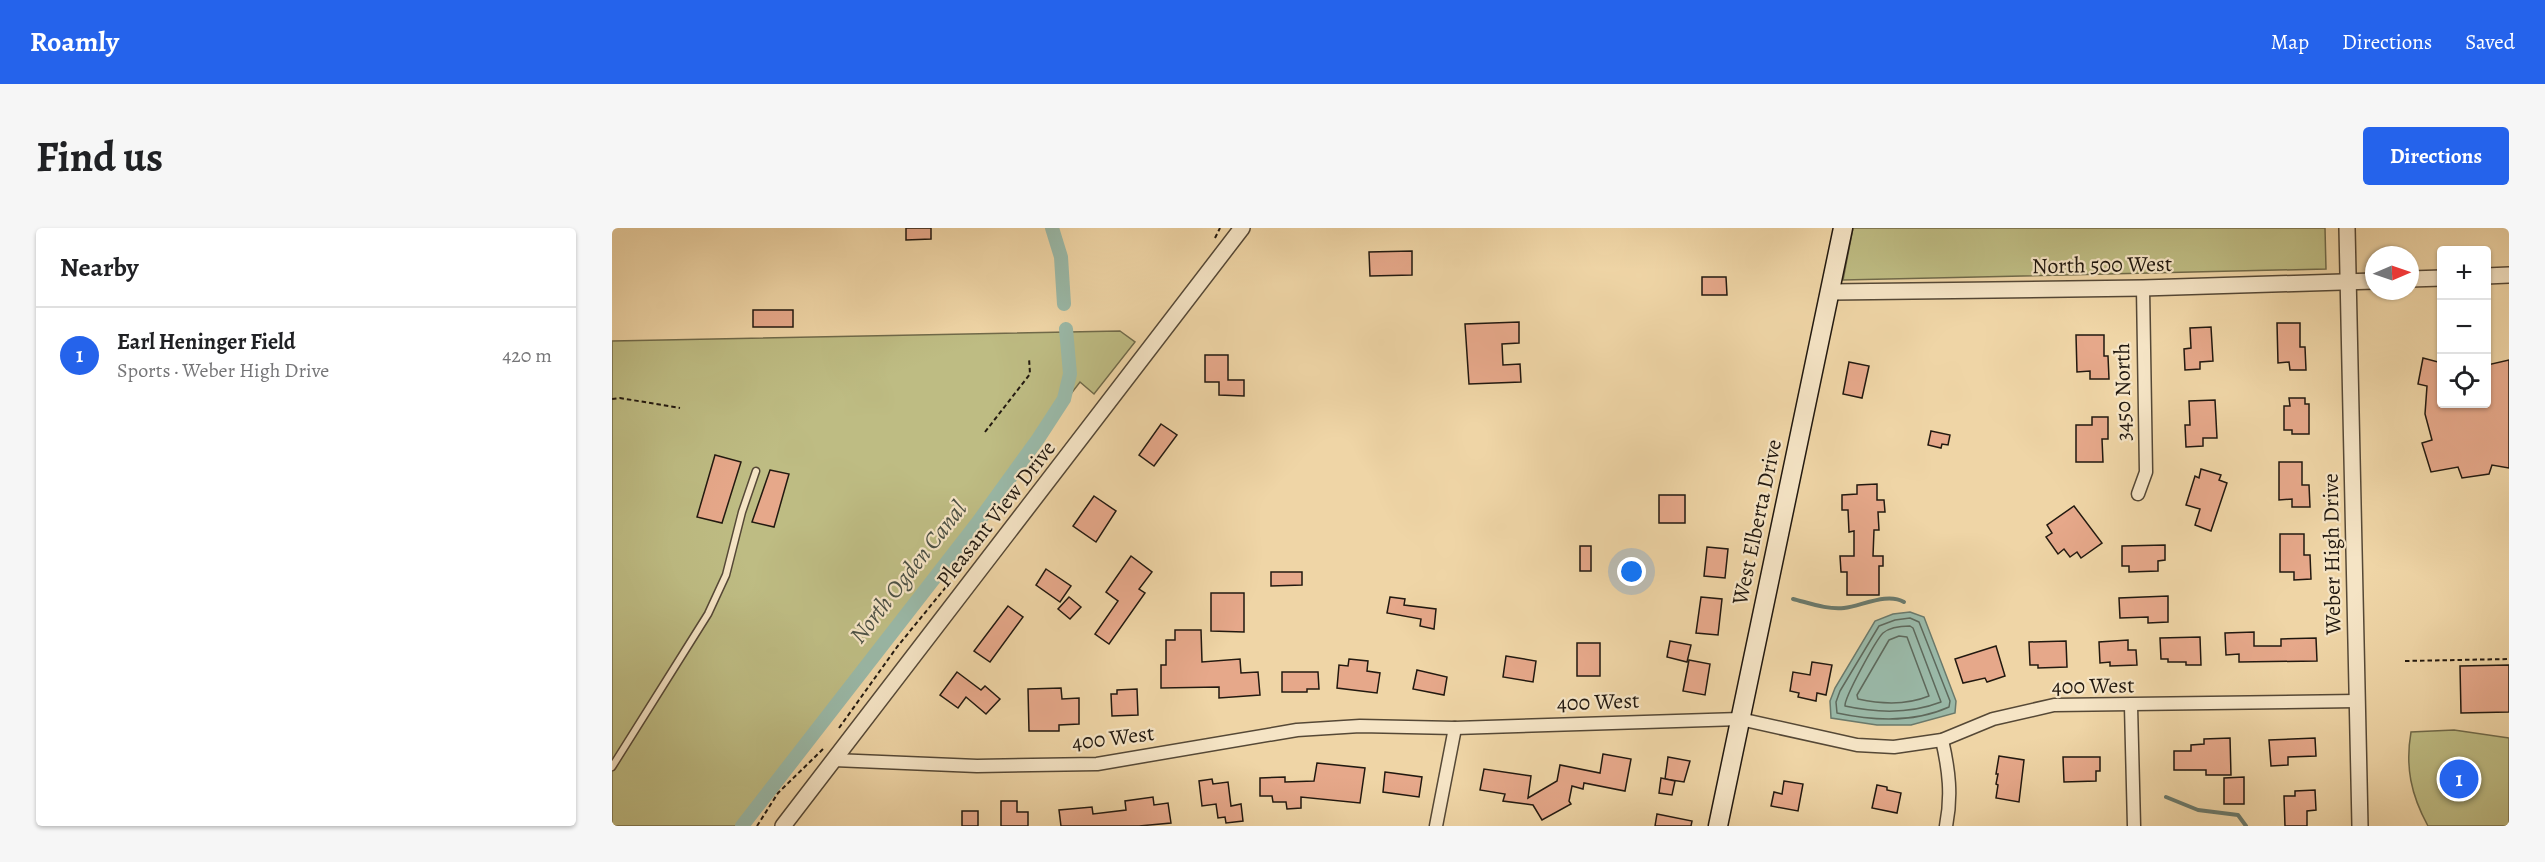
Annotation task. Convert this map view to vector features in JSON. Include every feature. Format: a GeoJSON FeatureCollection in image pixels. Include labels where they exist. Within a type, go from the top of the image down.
{"type":"FeatureCollection","features":[{"type":"Feature","properties":{"kind":"main road","name":"West Elberta Drive"},"geometry":{"type":"LineString","coordinates":[[1718,826],[1832,292],[1843,228]]}},
{"type":"Feature","properties":{"kind":"street","name":"Pleasant View Drive"},"geometry":{"type":"LineString","coordinates":[[783,826],[1242,228]]}},
{"type":"Feature","properties":{"kind":"street","name":"Weber High Drive"},"geometry":{"type":"LineString","coordinates":[[2347,228],[2360,826]]}},
{"type":"Feature","properties":{"kind":"street"},"geometry":{"type":"LineString","coordinates":[[2491,276],[2509,275]]}},
{"type":"Feature","properties":{"kind":"street"},"geometry":{"type":"LineString","coordinates":[[2419,279],[2437,278]]}},
{"type":"Feature","properties":{"kind":"street","name":"North 500 West"},"geometry":{"type":"LineString","coordinates":[[1832,292],[2142,288],[2365,281]]}},
{"type":"Feature","properties":{"kind":"street","name":"3450 North"},"geometry":{"type":"LineString","coordinates":[[2138,494],[2146,472],[2142,288]]}},
{"type":"Feature","properties":{"kind":"street","name":"400 West"},"geometry":{"type":"LineString","coordinates":[[834,760],[977,766],[1097,764],[1297,730],[1360,726],[1455,728],[1740,719],[1857,745],[1894,747],[1942,740],[1993,719],[2054,705],[2131,706],[2357,701]]}},
{"type":"Feature","properties":{"kind":"street"},"geometry":{"type":"LineString","coordinates":[[2131,706],[2134,826]]}},
{"type":"Feature","properties":{"kind":"street"},"geometry":{"type":"LineString","coordinates":[[1436,826],[1455,728]]}},
{"type":"Feature","properties":{"kind":"street"},"geometry":{"type":"LineString","coordinates":[[1942,740],[1950,775],[1950,808],[1946,826]]}},
{"type":"Feature","properties":{"kind":"lane"},"geometry":{"type":"LineString","coordinates":[[612,767],[708,614],[726,574],[742,512],[756,471]]}},
{"type":"Feature","properties":{"kind":"path"},"geometry":{"type":"LineString","coordinates":[[985,432],[1030,374],[1029,358]]}},
{"type":"Feature","properties":{"kind":"path"},"geometry":{"type":"LineString","coordinates":[[612,399],[620,398],[680,408]]}},
{"type":"Feature","properties":{"kind":"path"},"geometry":{"type":"LineString","coordinates":[[2405,661],[2509,659]]}},
{"type":"Feature","properties":{"kind":"shaded area"},"geometry":{"type":"Polygon","coordinates":[[[1853,228],[2325,228],[2326,269],[1843,280],[1853,228]]]}},
{"type":"Feature","properties":{"kind":"shaded area"},"geometry":{"type":"Polygon","coordinates":[[[1120,331],[1135,342],[1094,394],[1080,382],[738,826],[612,826],[612,341],[1120,331]]]}},
{"type":"Feature","properties":{"kind":"shaded area"},"geometry":{"type":"Polygon","coordinates":[[[2454,730],[2509,738],[2509,826],[2428,826],[2417,803],[2409,769],[2411,732],[2454,730]]]}},
{"type":"Feature","properties":{"kind":"water"},"geometry":{"type":"Polygon","coordinates":[[[1910,612],[1924,617],[1956,701],[1955,713],[1911,725],[1877,725],[1831,718],[1830,701],[1835,688],[1875,621],[1893,614],[1910,612]]]}},
{"type":"Feature","properties":{"kind":"building"},"geometry":{"type":"Polygon","coordinates":[[[906,228],[931,228],[931,239],[906,240],[906,228]]]}},
{"type":"Feature","properties":{"kind":"building"},"geometry":{"type":"Polygon","coordinates":[[[1412,251],[1412,275],[1370,276],[1369,252],[1412,251]]]}},
{"type":"Feature","properties":{"kind":"building"},"geometry":{"type":"Polygon","coordinates":[[[1702,277],[1726,277],[1727,295],[1702,295],[1702,277]]]}},
{"type":"Feature","properties":{"kind":"building"},"geometry":{"type":"Polygon","coordinates":[[[753,310],[793,310],[793,327],[753,327],[753,310]]]}},
{"type":"Feature","properties":{"kind":"building"},"geometry":{"type":"Polygon","coordinates":[[[1519,322],[1519,343],[1502,344],[1503,365],[1520,364],[1521,382],[1469,384],[1465,324],[1519,322]]]}},
{"type":"Feature","properties":{"kind":"building"},"geometry":{"type":"Polygon","coordinates":[[[2277,323],[2300,323],[2300,347],[2305,347],[2306,370],[2290,370],[2289,362],[2278,363],[2277,323]]]}},
{"type":"Feature","properties":{"kind":"building"},"geometry":{"type":"Polygon","coordinates":[[[2211,327],[2213,361],[2200,362],[2200,369],[2185,370],[2184,349],[2191,348],[2190,328],[2211,327]]]}},
{"type":"Feature","properties":{"kind":"building"},"geometry":{"type":"Polygon","coordinates":[[[2076,335],[2104,335],[2104,356],[2108,356],[2109,379],[2090,379],[2090,371],[2077,372],[2076,335]]]}},
{"type":"Feature","properties":{"kind":"building"},"geometry":{"type":"Polygon","coordinates":[[[1205,355],[1228,355],[1228,380],[1244,380],[1244,396],[1219,395],[1219,382],[1205,382],[1205,355]]]}},
{"type":"Feature","properties":{"kind":"building"},"geometry":{"type":"Polygon","coordinates":[[[2423,358],[2437,362],[2437,408],[2491,408],[2491,364],[2509,360],[2509,468],[2492,465],[2489,474],[2462,478],[2458,467],[2431,472],[2422,443],[2432,440],[2425,414],[2427,386],[2418,384],[2423,358]]]}},
{"type":"Feature","properties":{"kind":"building"},"geometry":{"type":"Polygon","coordinates":[[[1849,362],[1869,366],[1862,398],[1843,394],[1849,362]]]}},
{"type":"Feature","properties":{"kind":"building"},"geometry":{"type":"Polygon","coordinates":[[[2289,398],[2305,398],[2305,404],[2309,404],[2309,434],[2292,434],[2292,430],[2284,430],[2284,406],[2290,406],[2289,398]]]}},
{"type":"Feature","properties":{"kind":"building"},"geometry":{"type":"Polygon","coordinates":[[[2215,400],[2217,438],[2203,438],[2203,446],[2186,447],[2185,425],[2190,425],[2189,401],[2215,400]]]}},
{"type":"Feature","properties":{"kind":"building"},"geometry":{"type":"Polygon","coordinates":[[[2092,417],[2108,417],[2108,439],[2102,439],[2103,462],[2076,462],[2076,425],[2092,425],[2092,417]]]}},
{"type":"Feature","properties":{"kind":"building"},"geometry":{"type":"Polygon","coordinates":[[[1161,424],[1177,435],[1154,466],[1139,455],[1161,424]]]}},
{"type":"Feature","properties":{"kind":"building"},"geometry":{"type":"Polygon","coordinates":[[[1931,431],[1950,435],[1948,445],[1942,444],[1941,448],[1928,445],[1931,431]]]}},
{"type":"Feature","properties":{"kind":"building"},"geometry":{"type":"Polygon","coordinates":[[[715,455],[741,462],[722,523],[697,517],[715,455]]]}},
{"type":"Feature","properties":{"kind":"building"},"geometry":{"type":"Polygon","coordinates":[[[2279,462],[2302,462],[2302,485],[2309,485],[2310,507],[2292,507],[2292,499],[2279,500],[2279,462]]]}},
{"type":"Feature","properties":{"kind":"building"},"geometry":{"type":"Polygon","coordinates":[[[2201,469],[2221,475],[2219,480],[2227,483],[2211,531],[2195,525],[2200,509],[2186,505],[2195,476],[2199,478],[2201,469]]]}},
{"type":"Feature","properties":{"kind":"building"},"geometry":{"type":"Polygon","coordinates":[[[770,470],[789,474],[774,527],[752,522],[770,470]]]}},
{"type":"Feature","properties":{"kind":"building"},"geometry":{"type":"Polygon","coordinates":[[[1877,484],[1877,500],[1884,500],[1885,512],[1878,512],[1879,530],[1874,530],[1873,556],[1883,556],[1883,566],[1879,566],[1879,595],[1847,595],[1847,572],[1841,572],[1840,556],[1854,556],[1854,531],[1849,532],[1848,510],[1842,510],[1842,495],[1857,494],[1857,485],[1877,484]]]}},
{"type":"Feature","properties":{"kind":"building"},"geometry":{"type":"Polygon","coordinates":[[[1659,495],[1685,495],[1685,523],[1659,523],[1659,495]]]}},
{"type":"Feature","properties":{"kind":"building"},"geometry":{"type":"Polygon","coordinates":[[[1094,496],[1116,511],[1096,542],[1073,526],[1094,496]]]}},
{"type":"Feature","properties":{"kind":"building"},"geometry":{"type":"Polygon","coordinates":[[[2074,506],[2102,543],[2081,558],[2077,552],[2070,557],[2064,549],[2058,554],[2046,537],[2052,533],[2047,525],[2074,506]]]}},
{"type":"Feature","properties":{"kind":"building"},"geometry":{"type":"Polygon","coordinates":[[[2280,534],[2304,534],[2304,555],[2310,555],[2311,579],[2294,580],[2294,572],[2280,572],[2280,534]]]}},
{"type":"Feature","properties":{"kind":"building"},"geometry":{"type":"Polygon","coordinates":[[[2165,545],[2165,560],[2158,561],[2158,571],[2129,572],[2129,566],[2122,566],[2122,546],[2165,545]]]}},
{"type":"Feature","properties":{"kind":"building"},"geometry":{"type":"Polygon","coordinates":[[[1580,546],[1591,546],[1591,571],[1580,571],[1580,546]]]}},
{"type":"Feature","properties":{"kind":"building"},"geometry":{"type":"Polygon","coordinates":[[[1707,547],[1728,549],[1725,578],[1704,576],[1707,547]]]}},
{"type":"Feature","properties":{"kind":"building"},"geometry":{"type":"Polygon","coordinates":[[[1131,556],[1152,572],[1139,589],[1145,593],[1109,644],[1095,634],[1118,601],[1106,592],[1131,556]]]}},
{"type":"Feature","properties":{"kind":"building"},"geometry":{"type":"Polygon","coordinates":[[[1046,569],[1071,586],[1060,602],[1036,585],[1046,569]]]}},
{"type":"Feature","properties":{"kind":"building"},"geometry":{"type":"Polygon","coordinates":[[[1271,572],[1302,572],[1302,585],[1271,586],[1271,572]]]}},
{"type":"Feature","properties":{"kind":"building"},"geometry":{"type":"Polygon","coordinates":[[[1211,593],[1244,593],[1244,632],[1211,631],[1211,593]]]}},
{"type":"Feature","properties":{"kind":"building"},"geometry":{"type":"Polygon","coordinates":[[[2168,596],[2168,622],[2148,623],[2148,617],[2120,618],[2119,598],[2168,596]]]}},
{"type":"Feature","properties":{"kind":"building"},"geometry":{"type":"Polygon","coordinates":[[[1069,597],[1081,607],[1070,619],[1058,609],[1069,597]]]}},
{"type":"Feature","properties":{"kind":"building"},"geometry":{"type":"Polygon","coordinates":[[[1390,597],[1405,599],[1404,605],[1436,609],[1434,629],[1420,626],[1421,619],[1387,613],[1390,597]]]}},
{"type":"Feature","properties":{"kind":"building"},"geometry":{"type":"Polygon","coordinates":[[[1701,597],[1722,599],[1718,635],[1696,633],[1701,597]]]}},
{"type":"Feature","properties":{"kind":"building"},"geometry":{"type":"Polygon","coordinates":[[[1008,606],[1023,617],[990,662],[974,651],[1008,606]]]}},
{"type":"Feature","properties":{"kind":"building"},"geometry":{"type":"Polygon","coordinates":[[[1175,630],[1201,630],[1202,662],[1240,659],[1241,673],[1258,672],[1260,695],[1219,698],[1219,687],[1161,688],[1161,665],[1166,665],[1166,640],[1175,640],[1175,630]]]}},
{"type":"Feature","properties":{"kind":"building"},"geometry":{"type":"Polygon","coordinates":[[[2254,632],[2254,646],[2281,646],[2281,639],[2316,638],[2317,661],[2239,662],[2239,654],[2226,655],[2225,633],[2254,632]]]}},
{"type":"Feature","properties":{"kind":"building"},"geometry":{"type":"Polygon","coordinates":[[[2200,637],[2201,665],[2186,665],[2186,662],[2168,662],[2168,659],[2161,659],[2160,638],[2200,637]]]}},
{"type":"Feature","properties":{"kind":"building"},"geometry":{"type":"Polygon","coordinates":[[[2128,640],[2128,650],[2136,650],[2137,665],[2110,666],[2110,662],[2100,663],[2099,642],[2128,640]]]}},
{"type":"Feature","properties":{"kind":"building"},"geometry":{"type":"Polygon","coordinates":[[[1670,641],[1691,645],[1687,662],[1667,657],[1670,641]]]}},
{"type":"Feature","properties":{"kind":"building"},"geometry":{"type":"Polygon","coordinates":[[[2066,641],[2067,667],[2038,668],[2038,665],[2030,665],[2029,642],[2066,641]]]}},
{"type":"Feature","properties":{"kind":"building"},"geometry":{"type":"Polygon","coordinates":[[[1577,643],[1600,643],[1600,676],[1577,676],[1577,643]]]}},
{"type":"Feature","properties":{"kind":"building"},"geometry":{"type":"Polygon","coordinates":[[[1996,646],[2005,676],[1987,682],[1985,678],[1963,683],[1955,659],[1996,646]]]}},
{"type":"Feature","properties":{"kind":"building"},"geometry":{"type":"Polygon","coordinates":[[[1506,656],[1536,661],[1533,682],[1503,677],[1506,656]]]}},
{"type":"Feature","properties":{"kind":"building"},"geometry":{"type":"Polygon","coordinates":[[[1349,659],[1368,661],[1367,671],[1380,673],[1377,693],[1337,688],[1339,665],[1348,666],[1349,659]]]}},
{"type":"Feature","properties":{"kind":"building"},"geometry":{"type":"Polygon","coordinates":[[[1689,660],[1710,664],[1705,695],[1683,691],[1689,660]]]}},
{"type":"Feature","properties":{"kind":"building"},"geometry":{"type":"Polygon","coordinates":[[[1812,662],[1832,665],[1826,695],[1817,693],[1816,701],[1798,697],[1799,693],[1790,691],[1793,672],[1810,675],[1812,662]]]}},
{"type":"Feature","properties":{"kind":"building"},"geometry":{"type":"Polygon","coordinates":[[[2509,665],[2509,712],[2461,713],[2460,666],[2509,665]]]}},
{"type":"Feature","properties":{"kind":"building"},"geometry":{"type":"Polygon","coordinates":[[[1417,670],[1447,677],[1444,695],[1413,689],[1417,670]]]}},
{"type":"Feature","properties":{"kind":"building"},"geometry":{"type":"Polygon","coordinates":[[[957,672],[981,690],[985,686],[1000,699],[986,714],[966,697],[958,708],[940,695],[957,672]]]}},
{"type":"Feature","properties":{"kind":"building"},"geometry":{"type":"Polygon","coordinates":[[[1282,672],[1318,672],[1319,689],[1307,689],[1307,692],[1282,692],[1282,672]]]}},
{"type":"Feature","properties":{"kind":"building"},"geometry":{"type":"Polygon","coordinates":[[[1061,688],[1062,699],[1079,698],[1079,724],[1059,725],[1059,731],[1029,731],[1028,689],[1061,688]]]}},
{"type":"Feature","properties":{"kind":"building"},"geometry":{"type":"Polygon","coordinates":[[[1137,689],[1138,715],[1112,716],[1111,694],[1117,694],[1117,690],[1137,689]]]}},
{"type":"Feature","properties":{"kind":"building"},"geometry":{"type":"Polygon","coordinates":[[[2230,738],[2231,775],[2206,775],[2206,770],[2174,770],[2174,751],[2191,751],[2191,745],[2204,744],[2204,739],[2230,738]]]}},
{"type":"Feature","properties":{"kind":"building"},"geometry":{"type":"Polygon","coordinates":[[[2315,738],[2316,756],[2288,757],[2288,765],[2271,766],[2269,740],[2315,738]]]}},
{"type":"Feature","properties":{"kind":"building"},"geometry":{"type":"Polygon","coordinates":[[[1603,754],[1631,759],[1625,791],[1584,783],[1583,789],[1572,786],[1569,801],[1571,804],[1542,820],[1533,805],[1503,801],[1505,794],[1480,790],[1484,769],[1531,776],[1528,798],[1557,781],[1560,765],[1600,773],[1603,754]]]}},
{"type":"Feature","properties":{"kind":"building"},"geometry":{"type":"Polygon","coordinates":[[[1999,756],[2024,760],[2019,802],[1996,798],[1999,756]]]}},
{"type":"Feature","properties":{"kind":"building"},"geometry":{"type":"Polygon","coordinates":[[[1668,757],[1690,761],[1684,782],[1665,779],[1668,757]]]}},
{"type":"Feature","properties":{"kind":"building"},"geometry":{"type":"Polygon","coordinates":[[[2063,757],[2100,757],[2100,771],[2096,771],[2096,781],[2064,782],[2063,757]]]}},
{"type":"Feature","properties":{"kind":"building"},"geometry":{"type":"Polygon","coordinates":[[[1317,763],[1365,768],[1360,803],[1301,797],[1301,808],[1287,809],[1286,802],[1273,802],[1272,796],[1260,796],[1260,778],[1285,777],[1285,782],[1314,781],[1317,763]]]}},
{"type":"Feature","properties":{"kind":"building"},"geometry":{"type":"Polygon","coordinates":[[[1385,772],[1422,777],[1419,797],[1383,792],[1385,772]]]}},
{"type":"Feature","properties":{"kind":"building"},"geometry":{"type":"Polygon","coordinates":[[[2244,777],[2244,804],[2224,804],[2224,778],[2244,777]]]}},
{"type":"Feature","properties":{"kind":"building"},"geometry":{"type":"Polygon","coordinates":[[[1661,778],[1675,781],[1672,795],[1659,793],[1661,778]]]}},
{"type":"Feature","properties":{"kind":"building"},"geometry":{"type":"Polygon","coordinates":[[[1212,779],[1213,784],[1228,782],[1231,806],[1241,804],[1243,821],[1226,823],[1225,817],[1218,818],[1216,804],[1202,806],[1199,781],[1212,779]]]}},
{"type":"Feature","properties":{"kind":"building"},"geometry":{"type":"Polygon","coordinates":[[[1784,781],[1803,784],[1798,811],[1771,806],[1774,792],[1782,794],[1784,781]]]}},
{"type":"Feature","properties":{"kind":"building"},"geometry":{"type":"Polygon","coordinates":[[[1877,785],[1901,793],[1897,813],[1872,808],[1877,785]]]}},
{"type":"Feature","properties":{"kind":"building"},"geometry":{"type":"Polygon","coordinates":[[[2315,790],[2316,810],[2307,811],[2307,826],[2285,826],[2284,796],[2295,796],[2295,791],[2315,790]]]}},
{"type":"Feature","properties":{"kind":"building"},"geometry":{"type":"Polygon","coordinates":[[[1153,797],[1154,805],[1168,803],[1171,823],[1139,826],[1061,826],[1059,810],[1092,807],[1093,814],[1126,810],[1125,801],[1153,797]]]}},
{"type":"Feature","properties":{"kind":"building"},"geometry":{"type":"Polygon","coordinates":[[[1001,801],[1017,801],[1017,812],[1028,812],[1028,826],[1001,826],[1001,801]]]}},
{"type":"Feature","properties":{"kind":"building"},"geometry":{"type":"Polygon","coordinates":[[[962,811],[978,811],[978,826],[962,826],[962,811]]]}},
{"type":"Feature","properties":{"kind":"building"},"geometry":{"type":"Polygon","coordinates":[[[1657,814],[1692,821],[1691,826],[1655,826],[1657,814]]]}},
{"type":"Feature","properties":{"kind":"waterway","name":"North Ogden Canal"},"geometry":{"type":"LineString","coordinates":[[1052,228],[1061,257],[1064,304]]}},
{"type":"Feature","properties":{"kind":"waterway","name":"North Ogden Canal"},"geometry":{"type":"LineString","coordinates":[[742,826],[978,522],[1038,439],[1064,399],[1070,374],[1066,329]]}},
{"type":"Feature","properties":{"kind":"waterway"},"geometry":{"type":"LineString","coordinates":[[1793,599],[1832,608],[1851,607],[1890,598],[1904,602]]}},
{"type":"Feature","properties":{"kind":"waterway"},"geometry":{"type":"LineString","coordinates":[[2166,797],[2198,810],[2238,815],[2246,826]]}},
{"type":"Feature","properties":{"kind":"place","name":"Earl Heninger Field"},"geometry":{"type":"Point","coordinates":[2459,779]}}]}
